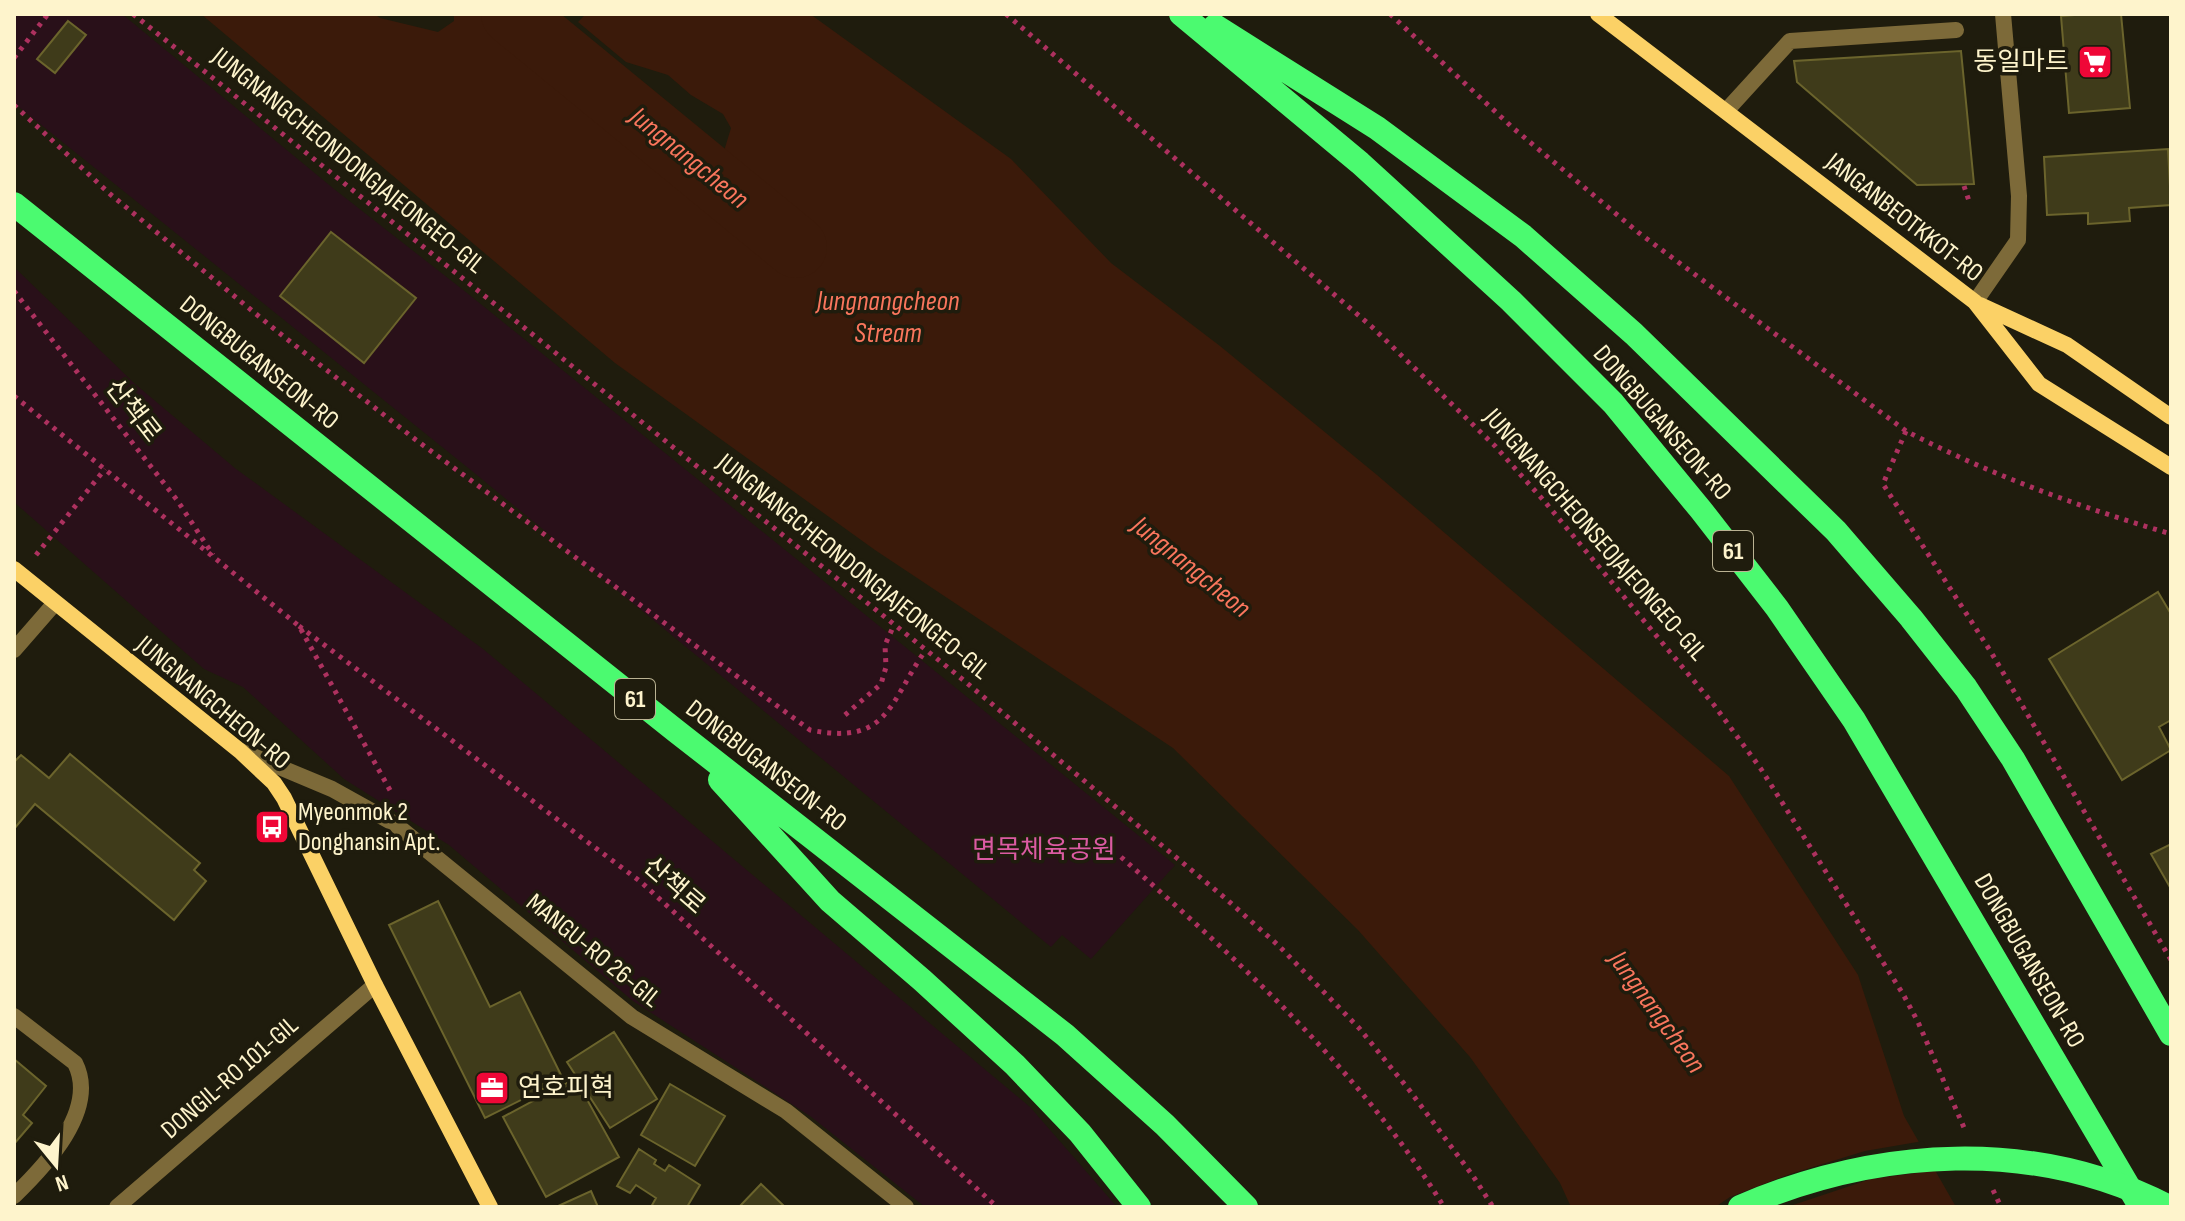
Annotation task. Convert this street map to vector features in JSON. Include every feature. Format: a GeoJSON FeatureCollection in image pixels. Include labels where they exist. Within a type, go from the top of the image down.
{"type":"FeatureCollection","features":[{"type":"Feature","properties":{"kind":"highway","name":"DONGBUGANSEON-RO"},"geometry":{"type":"LineString","coordinates":[[1181,14],[1360,163],[1511,301],[1613,403],[1701,510],[1777,608],[1854,720],[2140,1207]]}},
{"type":"Feature","properties":{"kind":"highway"},"geometry":{"type":"LineString","coordinates":[[1196,14],[1377,128],[1523,236],[1634,334],[1836,531],[1966,688],[2013,759],[2171,1034]]}},
{"type":"Feature","properties":{"kind":"highway","name":"DONGBUGANSEON-RO"},"geometry":{"type":"LineString","coordinates":[[14,204],[676,731],[1065,1035],[1165,1125],[1246,1207]]}},
{"type":"Feature","properties":{"kind":"highway"},"geometry":{"type":"LineString","coordinates":[[676,731],[830,901],[1015,1065],[1080,1133],[1139,1207]]}},
{"type":"Feature","properties":{"kind":"highway"},"geometry":{"type":"LineString","coordinates":[[1740,1207],[1781,1189],[1830,1174],[1885,1163],[1946,1158],[2053,1166],[2102,1179],[2169,1207]]}},
{"type":"Feature","properties":{"kind":"street","name":"JANGANBEOTKKOT-RO"},"geometry":{"type":"LineString","coordinates":[[1598,14],[1975,302],[2039,384],[2171,467]]}},
{"type":"Feature","properties":{"kind":"street"},"geometry":{"type":"LineString","coordinates":[[2003,14],[2019,196],[2018,240],[1975,302],[2067,345],[2171,417]]}},
{"type":"Feature","properties":{"kind":"street"},"geometry":{"type":"LineString","coordinates":[[1726,111],[1790,41],[1956,30]]}},
{"type":"Feature","properties":{"kind":"street","name":"JUNGNANGCHEON-RO"},"geometry":{"type":"LineString","coordinates":[[17,572],[240,751],[274,783],[490,1207]]}},
{"type":"Feature","properties":{"kind":"street"},"geometry":{"type":"LineString","coordinates":[[14,650],[55,603]]}},
{"type":"Feature","properties":{"kind":"street","name":"MANGU-RO 26-GIL"},"geometry":{"type":"LineString","coordinates":[[240,751],[306,776],[395,824],[632,1017],[786,1111],[906,1207]]}},
{"type":"Feature","properties":{"kind":"street","name":"DONGIL-RO 101-GIL"},"geometry":{"type":"LineString","coordinates":[[120,1206],[375,985]]}},
{"type":"Feature","properties":{"kind":"street"},"geometry":{"type":"LineString","coordinates":[[14,1016],[75,1063],[81,1087],[74,1118],[62,1143],[39,1172],[14,1196]]}},
{"type":"Feature","properties":{"kind":"path"},"geometry":{"type":"LineString","coordinates":[[14,58],[48,14]]}},
{"type":"Feature","properties":{"kind":"path","name":"JUNGNANGCHEONDONGJAJEONGEO-GIL"},"geometry":{"type":"LineString","coordinates":[[133,14],[894,625],[1279,946],[1367,1039],[1419,1103],[1493,1207]]}},
{"type":"Feature","properties":{"kind":"path","name":"JUNGNANGCHEONSEOJAJEONGEO-GIL"},"geometry":{"type":"LineString","coordinates":[[1006,14],[1371,326],[1464,413],[1545,502],[1714,705],[1761,769],[1913,1012],[1971,1142]]}},
{"type":"Feature","properties":{"kind":"path"},"geometry":{"type":"LineString","coordinates":[[1390,14],[1513,128],[1639,233],[1906,431],[2088,510],[2171,534]]}},
{"type":"Feature","properties":{"kind":"path"},"geometry":{"type":"LineString","coordinates":[[14,105],[110,194],[278,332],[416,440],[810,730],[841,734],[873,726],[888,713],[925,651]]}},
{"type":"Feature","properties":{"kind":"path"},"geometry":{"type":"LineString","coordinates":[[1964,186],[1970,204]]}},
{"type":"Feature","properties":{"kind":"path","name":"산책로"},"geometry":{"type":"LineString","coordinates":[[14,291],[177,500],[216,559]]}},
{"type":"Feature","properties":{"kind":"path","name":"산책로"},"geometry":{"type":"LineString","coordinates":[[14,396],[299,626],[641,882],[997,1207]]}},
{"type":"Feature","properties":{"kind":"path"},"geometry":{"type":"LineString","coordinates":[[1906,431],[1883,484],[1991,652],[2171,960]]}},
{"type":"Feature","properties":{"kind":"path"},"geometry":{"type":"LineString","coordinates":[[17,572],[105,469]]}},
{"type":"Feature","properties":{"kind":"path"},"geometry":{"type":"LineString","coordinates":[[845,715],[881,684],[886,667],[885,645],[894,625]]}},
{"type":"Feature","properties":{"kind":"path","name":"산책로"},"geometry":{"type":"LineString","coordinates":[[299,626],[397,803],[395,824]]}},
{"type":"Feature","properties":{"kind":"path"},"geometry":{"type":"LineString","coordinates":[[1121,857],[1271,993],[1381,1116],[1420,1167],[1444,1207]]}},
{"type":"Feature","properties":{"kind":"path"},"geometry":{"type":"LineString","coordinates":[[1989,1181],[2001,1207]]}},
{"type":"Feature","properties":{"kind":"green space","name":"면목체육공원"},"geometry":{"type":"Polygon","coordinates":[[[14,14],[122,14],[334,189],[1175,865],[1091,959],[1062,935],[1051,947],[472,471],[14,103],[14,14]]]}},
{"type":"Feature","properties":{"kind":"green space"},"geometry":{"type":"Polygon","coordinates":[[[14,267],[135,384],[236,469],[483,649],[1030,1107],[1117,1207],[925,1207],[810,1116],[633,1001],[449,845],[344,779],[243,687],[204,669],[14,502],[14,267]]]}},
{"type":"Feature","properties":{"kind":"water","name":"Jungnangcheon Stream"},"geometry":{"type":"Polygon","coordinates":[[[201,14],[374,14],[438,32],[454,21],[454,14],[547,14],[556,19],[561,34],[573,49],[607,78],[624,101],[661,139],[658,141],[673,164],[694,173],[729,198],[735,187],[715,160],[724,151],[731,128],[723,114],[691,95],[668,75],[626,62],[578,22],[586,14],[810,14],[1011,159],[1111,263],[1220,346],[1377,475],[1729,776],[1858,975],[1904,1116],[1956,1207],[1571,1207],[1560,1183],[1470,1057],[1358,930],[1173,748],[875,550],[615,363],[201,14]]]}},
{"type":"Feature","properties":{"kind":"pier"},"geometry":{"type":"Polygon","coordinates":[[[1923,1141],[1939,1170],[1871,1179],[1787,1207],[1715,1207],[1730,1197],[1790,1174],[1865,1151],[1923,1141]]]}},
{"type":"Feature","properties":{"kind":"building","name":"동일마트"},"geometry":{"type":"Polygon","coordinates":[[[2121,14],[2130,108],[2069,113],[2061,16],[2121,14]]]}},
{"type":"Feature","properties":{"kind":"building"},"geometry":{"type":"Polygon","coordinates":[[[68,21],[86,35],[55,73],[37,59],[68,21]]]}},
{"type":"Feature","properties":{"kind":"building"},"geometry":{"type":"Polygon","coordinates":[[[1961,51],[1974,184],[1917,185],[1797,82],[1794,61],[1961,51]]]}},
{"type":"Feature","properties":{"kind":"building"},"geometry":{"type":"Polygon","coordinates":[[[2168,149],[2171,205],[2129,208],[2130,221],[2088,224],[2088,213],[2047,215],[2044,157],[2168,149]]]}},
{"type":"Feature","properties":{"kind":"building"},"geometry":{"type":"Polygon","coordinates":[[[331,232],[416,298],[364,363],[280,296],[331,232]]]}},
{"type":"Feature","properties":{"kind":"building"},"geometry":{"type":"Polygon","coordinates":[[[2158,592],[2171,614],[2171,720],[2159,727],[2171,750],[2122,780],[2049,659],[2158,592]]]}},
{"type":"Feature","properties":{"kind":"building"},"geometry":{"type":"Polygon","coordinates":[[[70,754],[200,863],[194,870],[206,881],[174,920],[35,804],[14,829],[14,762],[21,755],[49,778],[70,754]]]}},
{"type":"Feature","properties":{"kind":"building"},"geometry":{"type":"Polygon","coordinates":[[[2171,844],[2171,889],[2151,854],[2171,844]]]}},
{"type":"Feature","properties":{"kind":"building"},"geometry":{"type":"Polygon","coordinates":[[[438,901],[490,1007],[520,992],[563,1079],[485,1118],[389,925],[438,901]]]}},
{"type":"Feature","properties":{"kind":"building"},"geometry":{"type":"Polygon","coordinates":[[[614,1032],[657,1099],[610,1128],[567,1062],[614,1032]]]}},
{"type":"Feature","properties":{"kind":"building"},"geometry":{"type":"Polygon","coordinates":[[[14,1059],[46,1086],[23,1115],[32,1123],[14,1144],[14,1059]]]}},
{"type":"Feature","properties":{"kind":"building"},"geometry":{"type":"Polygon","coordinates":[[[568,1082],[572,1089],[579,1085],[619,1157],[546,1197],[503,1117],[568,1082]]]}},
{"type":"Feature","properties":{"kind":"building"},"geometry":{"type":"Polygon","coordinates":[[[670,1084],[725,1116],[695,1166],[641,1135],[670,1084]]]}},
{"type":"Feature","properties":{"kind":"building"},"geometry":{"type":"Polygon","coordinates":[[[639,1149],[656,1160],[654,1164],[665,1171],[669,1165],[700,1185],[687,1207],[651,1207],[656,1198],[636,1185],[630,1193],[617,1186],[639,1149]]]}},
{"type":"Feature","properties":{"kind":"building"},"geometry":{"type":"Polygon","coordinates":[[[761,1184],[785,1207],[739,1207],[761,1184]]]}},
{"type":"Feature","properties":{"kind":"building"},"geometry":{"type":"Polygon","coordinates":[[[591,1191],[598,1207],[556,1207],[591,1191]]]}},
{"type":"Feature","properties":{"kind":"waterway","name":"Jungnangcheon"},"geometry":{"type":"LineString","coordinates":[[512,14],[796,247]]}},
{"type":"Feature","properties":{"kind":"place","name":"동일마트"},"geometry":{"type":"Point","coordinates":[2095,62]}},
{"type":"Feature","properties":{"kind":"place","name":"Myeonmok 2 Donghansin Apt."},"geometry":{"type":"Point","coordinates":[272,827]}},
{"type":"Feature","properties":{"kind":"place","name":"연호피혁"},"geometry":{"type":"Point","coordinates":[492,1088]}}]}
